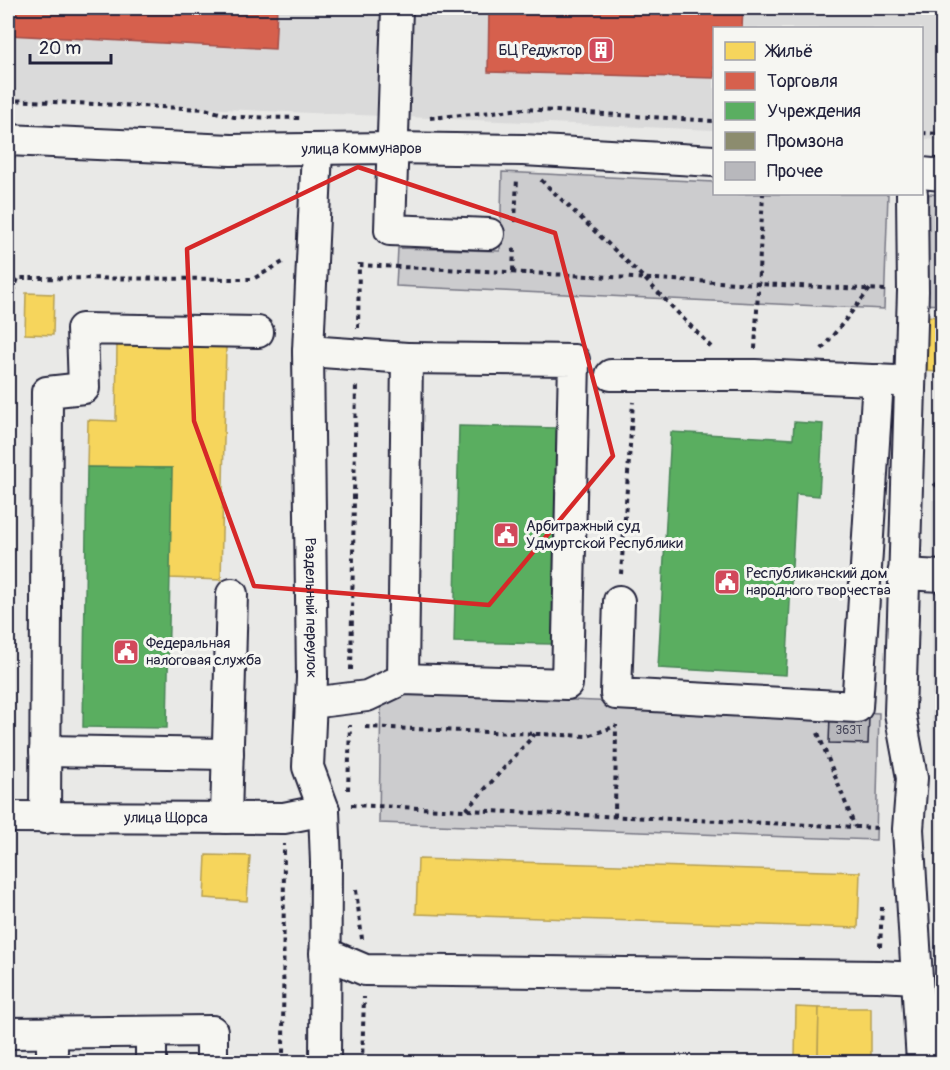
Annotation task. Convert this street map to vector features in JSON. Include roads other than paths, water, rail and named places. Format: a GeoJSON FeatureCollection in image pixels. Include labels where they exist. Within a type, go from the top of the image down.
{"type":"FeatureCollection","features":[{"type":"Feature","properties":{"kind":"street"},"geometry":{"type":"LineString","coordinates":[[397,8],[390,230],[506,231]]}},
{"type":"Feature","properties":{"kind":"street","name":"улица Коммунаров"},"geometry":{"type":"LineString","coordinates":[[8,140],[231,150],[317,150],[392,135],[522,150],[713,161]]}},
{"type":"Feature","properties":{"kind":"street","name":"Раздельный переулок"},"geometry":{"type":"LineString","coordinates":[[317,150],[308,351],[311,703],[308,767],[324,810],[325,1062]]}},
{"type":"Feature","properties":{"kind":"street"},"geometry":{"type":"LineString","coordinates":[[923,173],[942,175]]}},
{"type":"Feature","properties":{"kind":"street"},"geometry":{"type":"LineString","coordinates":[[912,195],[913,291],[900,713],[912,778],[908,829],[922,1062]]}},
{"type":"Feature","properties":{"kind":"street"},"geometry":{"type":"LineString","coordinates":[[45,818],[47,392],[84,388],[82,329],[258,332]]}},
{"type":"Feature","properties":{"kind":"street"},"geometry":{"type":"LineString","coordinates":[[308,351],[407,357],[574,360],[567,684],[404,679],[367,696],[311,703]]}},
{"type":"Feature","properties":{"kind":"street"},"geometry":{"type":"LineString","coordinates":[[404,679],[407,357]]}},
{"type":"Feature","properties":{"kind":"street"},"geometry":{"type":"LineString","coordinates":[[623,374],[800,376],[909,382]]}},
{"type":"Feature","properties":{"kind":"street"},"geometry":{"type":"LineString","coordinates":[[619,602],[616,694],[857,707],[878,380]]}},
{"type":"Feature","properties":{"kind":"street"},"geometry":{"type":"LineString","coordinates":[[903,573],[942,576]]}},
{"type":"Feature","properties":{"kind":"street"},"geometry":{"type":"LineString","coordinates":[[226,818],[232,594]]}},
{"type":"Feature","properties":{"kind":"street"},"geometry":{"type":"LineString","coordinates":[[45,751],[228,754]]}},
{"type":"Feature","properties":{"kind":"street","name":"улица Щорса"},"geometry":{"type":"LineString","coordinates":[[8,817],[284,818],[324,810]]}},
{"type":"Feature","properties":{"kind":"street"},"geometry":{"type":"LineString","coordinates":[[325,952],[365,970],[917,978]]}},
{"type":"Feature","properties":{"kind":"street"},"geometry":{"type":"LineString","coordinates":[[8,1033],[212,1031],[212,1062]]}},
{"type":"Feature","properties":{"kind":"street"},"geometry":{"type":"LineString","coordinates":[[151,1032],[151,1062]]}},
{"type":"Feature","properties":{"kind":"street"},"geometry":{"type":"LineString","coordinates":[[52,1033],[52,1062]]}},
{"type":"Feature","properties":{"kind":"place","name":"БЦ Редуктор"},"geometry":{"type":"Point","coordinates":[601,50]}},
{"type":"Feature","properties":{"kind":"place","name":"Арбитражный суд Удмуртской Республики"},"geometry":{"type":"Point","coordinates":[506,535]}},
{"type":"Feature","properties":{"kind":"place","name":"Республиканский дом народного творчества"},"geometry":{"type":"Point","coordinates":[727,582]}},
{"type":"Feature","properties":{"kind":"place","name":"Федеральная налоговая служба"},"geometry":{"type":"Point","coordinates":[126,652]}}]}
